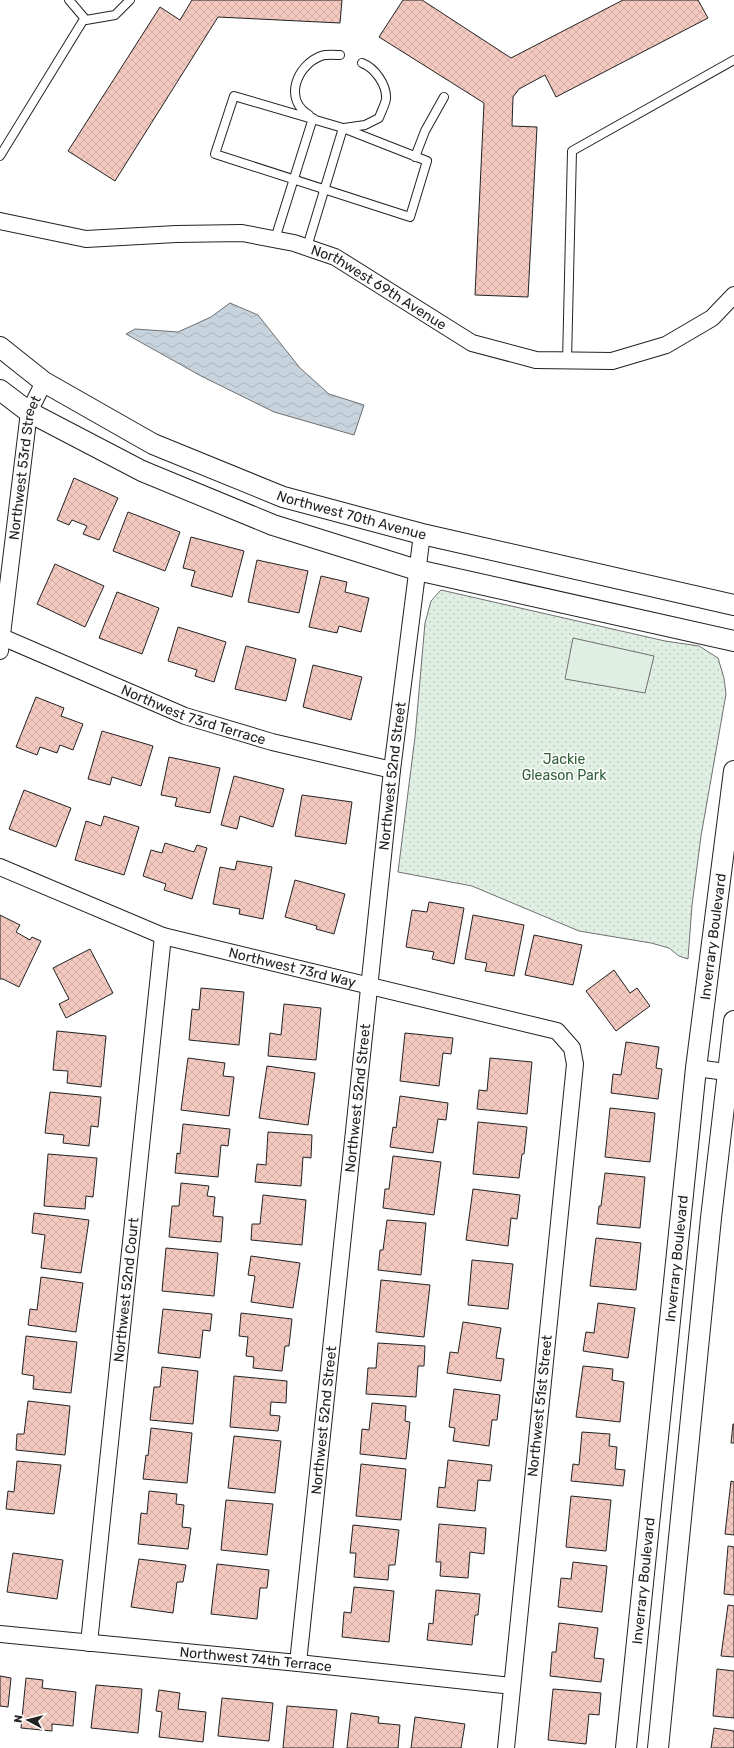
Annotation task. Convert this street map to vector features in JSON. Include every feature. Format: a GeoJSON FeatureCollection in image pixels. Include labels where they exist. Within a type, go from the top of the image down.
{"type":"FeatureCollection","features":[{"type":"Feature","properties":{"kind":"street","name":"Northwest 69th Avenue"},"geometry":{"type":"LineString","coordinates":[[0,221],[86,239],[176,234],[242,233],[294,242],[335,258],[472,343],[536,360],[612,361],[666,345],[712,318],[734,295]]}},
{"type":"Feature","properties":{"kind":"street","name":"Northwest 70th Avenue"},"geometry":{"type":"LineString","coordinates":[[0,347],[44,382],[153,444],[283,497],[422,534],[734,605]]}},
{"type":"Feature","properties":{"kind":"street","name":"Northwest 53rd Street"},"geometry":{"type":"LineString","coordinates":[[1,644],[28,412],[44,382]]}},
{"type":"Feature","properties":{"kind":"street"},"geometry":{"type":"LineString","coordinates":[[0,390],[28,412],[142,471],[273,525],[417,570],[734,641]]}},
{"type":"Feature","properties":{"kind":"street","name":"Northwest 52nd Street"},"geometry":{"type":"LineString","coordinates":[[298,1663],[392,770],[422,534]]}},
{"type":"Feature","properties":{"kind":"street","name":"Northwest 73rd Terrace"},"geometry":{"type":"LineString","coordinates":[[1,644],[185,716],[272,742],[392,770]]}},
{"type":"Feature","properties":{"kind":"street","name":"Inverrary Boulevard"},"geometry":{"type":"LineString","coordinates":[[626,1748],[696,1068],[734,771]]}},
{"type":"Feature","properties":{"kind":"street","name":"Northwest 73rd Way"},"geometry":{"type":"LineString","coordinates":[[0,867],[163,936],[557,1031],[572,1048],[575,1064]]}},
{"type":"Feature","properties":{"kind":"street","name":"Northwest 52nd Court"},"geometry":{"type":"LineString","coordinates":[[89,1643],[163,936]]}},
{"type":"Feature","properties":{"kind":"street"},"geometry":{"type":"LineString","coordinates":[[658,1748],[731,1073],[734,1021]]}},
{"type":"Feature","properties":{"kind":"street","name":"Northwest 51st Street"},"geometry":{"type":"LineString","coordinates":[[506,1748],[575,1064]]}},
{"type":"Feature","properties":{"kind":"street"},"geometry":{"type":"LineString","coordinates":[[696,1068],[731,1073]]}},
{"type":"Feature","properties":{"kind":"street","name":"Northwest 74th Terrace"},"geometry":{"type":"LineString","coordinates":[[0,1634],[298,1663],[512,1686]]}},
{"type":"Feature","properties":{"kind":"lane"},"geometry":{"type":"LineString","coordinates":[[69,0],[86,20],[115,16],[130,0]]}},
{"type":"Feature","properties":{"kind":"lane"},"geometry":{"type":"LineString","coordinates":[[0,156],[84,19]]}},
{"type":"Feature","properties":{"kind":"lane"},"geometry":{"type":"LineString","coordinates":[[313,118],[302,111],[295,98],[295,82],[303,68],[322,56],[340,55]]}},
{"type":"Feature","properties":{"kind":"lane"},"geometry":{"type":"LineString","coordinates":[[567,361],[572,151],[734,60]]}},
{"type":"Feature","properties":{"kind":"lane"},"geometry":{"type":"LineString","coordinates":[[343,128],[365,125],[379,118],[386,99],[382,82],[368,66],[362,63]]}},
{"type":"Feature","properties":{"kind":"lane"},"geometry":{"type":"LineString","coordinates":[[234,96],[343,128],[427,161],[410,217],[324,190],[294,178],[215,154],[234,96]]}},
{"type":"Feature","properties":{"kind":"lane"},"geometry":{"type":"LineString","coordinates":[[415,157],[425,131],[444,97]]}},
{"type":"Feature","properties":{"kind":"lane"},"geometry":{"type":"LineString","coordinates":[[275,239],[313,118]]}},
{"type":"Feature","properties":{"kind":"lane"},"geometry":{"type":"LineString","coordinates":[[307,247],[343,128]]}},
{"type":"Feature","properties":{"kind":"green space","name":"Jackie Gleason Park"},"geometry":{"type":"Polygon","coordinates":[[[441,590],[665,641],[699,646],[718,658],[724,678],[726,694],[701,836],[692,905],[688,959],[679,956],[669,948],[651,943],[579,931],[472,886],[398,872],[415,737],[425,623],[431,601],[441,590]]]}},
{"type":"Feature","properties":{"kind":"green space"},"geometry":{"type":"Polygon","coordinates":[[[573,638],[654,656],[645,693],[565,679],[573,638]]]}},
{"type":"Feature","properties":{"kind":"water"},"geometry":{"type":"Polygon","coordinates":[[[230,303],[258,315],[300,368],[329,394],[364,405],[354,435],[274,412],[201,376],[126,334],[135,329],[178,332],[211,317],[230,303]]]}},
{"type":"Feature","properties":{"kind":"building"},"geometry":{"type":"Polygon","coordinates":[[[192,0],[342,0],[340,23],[218,17],[115,181],[68,151],[160,7],[180,20],[192,0]]]}},
{"type":"Feature","properties":{"kind":"building"},"geometry":{"type":"Polygon","coordinates":[[[403,0],[422,0],[511,58],[623,0],[698,0],[708,18],[556,97],[545,75],[519,89],[513,97],[512,126],[537,127],[528,297],[475,295],[484,103],[379,37],[403,0]]]}},
{"type":"Feature","properties":{"kind":"building"},"geometry":{"type":"Polygon","coordinates":[[[74,478],[118,498],[99,540],[83,534],[87,526],[72,520],[69,525],[57,520],[74,478]]]}},
{"type":"Feature","properties":{"kind":"building"},"geometry":{"type":"Polygon","coordinates":[[[128,512],[180,532],[165,571],[113,551],[128,512]]]}},
{"type":"Feature","properties":{"kind":"building"},"geometry":{"type":"Polygon","coordinates":[[[191,537],[244,551],[232,597],[191,586],[195,571],[183,568],[191,537]]]}},
{"type":"Feature","properties":{"kind":"building"},"geometry":{"type":"Polygon","coordinates":[[[257,560],[308,571],[299,613],[248,602],[257,560]]]}},
{"type":"Feature","properties":{"kind":"building"},"geometry":{"type":"Polygon","coordinates":[[[55,564],[104,586],[85,627],[37,604],[55,564]]]}},
{"type":"Feature","properties":{"kind":"building"},"geometry":{"type":"Polygon","coordinates":[[[321,576],[347,582],[345,592],[369,598],[361,632],[339,626],[337,633],[309,627],[321,576]]]}},
{"type":"Feature","properties":{"kind":"building"},"geometry":{"type":"Polygon","coordinates":[[[117,592],[159,608],[142,654],[99,638],[117,592]]]}},
{"type":"Feature","properties":{"kind":"building"},"geometry":{"type":"Polygon","coordinates":[[[178,627],[226,642],[214,682],[195,676],[197,670],[168,661],[178,627]]]}},
{"type":"Feature","properties":{"kind":"building"},"geometry":{"type":"Polygon","coordinates":[[[246,646],[296,659],[286,701],[235,689],[246,646]]]}},
{"type":"Feature","properties":{"kind":"building"},"geometry":{"type":"Polygon","coordinates":[[[313,665],[362,677],[351,720],[303,707],[313,665]]]}},
{"type":"Feature","properties":{"kind":"building"},"geometry":{"type":"Polygon","coordinates":[[[36,697],[64,708],[61,716],[83,724],[73,750],[60,745],[57,753],[40,747],[37,755],[16,747],[36,697]]]}},
{"type":"Feature","properties":{"kind":"building"},"geometry":{"type":"Polygon","coordinates":[[[102,731],[153,746],[141,786],[112,777],[110,785],[88,779],[102,731]]]}},
{"type":"Feature","properties":{"kind":"building"},"geometry":{"type":"Polygon","coordinates":[[[169,757],[220,768],[210,813],[175,806],[177,798],[161,795],[169,757]]]}},
{"type":"Feature","properties":{"kind":"building"},"geometry":{"type":"Polygon","coordinates":[[[234,776],[284,789],[273,827],[240,816],[237,829],[221,825],[234,776]]]}},
{"type":"Feature","properties":{"kind":"building"},"geometry":{"type":"Polygon","coordinates":[[[24,790],[71,808],[56,847],[9,829],[24,790]]]}},
{"type":"Feature","properties":{"kind":"building"},"geometry":{"type":"Polygon","coordinates":[[[302,795],[352,802],[346,844],[295,836],[302,795]]]}},
{"type":"Feature","properties":{"kind":"building"},"geometry":{"type":"Polygon","coordinates":[[[104,816],[139,827],[124,875],[75,860],[86,821],[101,826],[104,816]]]}},
{"type":"Feature","properties":{"kind":"building"},"geometry":{"type":"Polygon","coordinates":[[[165,843],[194,852],[197,845],[207,848],[192,899],[164,890],[166,884],[143,876],[151,850],[162,853],[165,843]]]}},
{"type":"Feature","properties":{"kind":"building"},"geometry":{"type":"Polygon","coordinates":[[[237,861],[272,867],[263,919],[239,914],[240,909],[213,904],[220,867],[235,870],[237,861]]]}},
{"type":"Feature","properties":{"kind":"building"},"geometry":{"type":"Polygon","coordinates":[[[295,880],[345,894],[334,934],[316,929],[317,926],[285,917],[295,880]]]}},
{"type":"Feature","properties":{"kind":"building"},"geometry":{"type":"Polygon","coordinates":[[[429,902],[464,908],[454,964],[432,959],[434,952],[406,947],[412,910],[427,912],[429,902]]]}},
{"type":"Feature","properties":{"kind":"building"},"geometry":{"type":"Polygon","coordinates":[[[0,915],[20,925],[16,932],[30,940],[32,937],[41,941],[19,987],[0,979],[0,915]]]}},
{"type":"Feature","properties":{"kind":"building"},"geometry":{"type":"Polygon","coordinates":[[[473,915],[524,925],[514,976],[485,971],[487,963],[465,959],[473,915]]]}},
{"type":"Feature","properties":{"kind":"building"},"geometry":{"type":"Polygon","coordinates":[[[534,935],[582,945],[573,985],[525,975],[534,935]]]}},
{"type":"Feature","properties":{"kind":"building"},"geometry":{"type":"Polygon","coordinates":[[[90,949],[113,993],[66,1018],[59,1004],[69,999],[53,968],[90,949]]]}},
{"type":"Feature","properties":{"kind":"building"},"geometry":{"type":"Polygon","coordinates":[[[614,970],[630,993],[637,988],[650,1006],[616,1031],[586,991],[614,970]]]}},
{"type":"Feature","properties":{"kind":"building"},"geometry":{"type":"Polygon","coordinates":[[[201,988],[244,992],[239,1045],[189,1040],[192,1009],[199,1010],[201,988]]]}},
{"type":"Feature","properties":{"kind":"building"},"geometry":{"type":"Polygon","coordinates":[[[284,1004],[321,1008],[316,1060],[268,1056],[270,1033],[281,1035],[284,1004]]]}},
{"type":"Feature","properties":{"kind":"building"},"geometry":{"type":"Polygon","coordinates":[[[57,1031],[106,1036],[101,1087],[67,1083],[68,1071],[53,1070],[57,1031]]]}},
{"type":"Feature","properties":{"kind":"building"},"geometry":{"type":"Polygon","coordinates":[[[405,1033],[453,1038],[451,1054],[443,1053],[439,1086],[400,1081],[405,1033]]]}},
{"type":"Feature","properties":{"kind":"building"},"geometry":{"type":"Polygon","coordinates":[[[626,1042],[659,1047],[656,1068],[662,1069],[658,1099],[611,1093],[613,1074],[621,1075],[626,1042]]]}},
{"type":"Feature","properties":{"kind":"building"},"geometry":{"type":"Polygon","coordinates":[[[188,1058],[225,1063],[223,1076],[234,1077],[229,1116],[181,1110],[188,1058]]]}},
{"type":"Feature","properties":{"kind":"building"},"geometry":{"type":"Polygon","coordinates":[[[490,1058],[532,1062],[527,1114],[477,1109],[479,1090],[487,1091],[490,1058]]]}},
{"type":"Feature","properties":{"kind":"building"},"geometry":{"type":"Polygon","coordinates":[[[267,1066],[315,1073],[308,1125],[259,1118],[267,1066]]]}},
{"type":"Feature","properties":{"kind":"building"},"geometry":{"type":"Polygon","coordinates":[[[50,1092],[101,1097],[98,1127],[91,1126],[89,1146],[63,1143],[64,1135],[45,1133],[50,1092]]]}},
{"type":"Feature","properties":{"kind":"building"},"geometry":{"type":"Polygon","coordinates":[[[400,1096],[448,1103],[446,1120],[438,1119],[433,1153],[390,1147],[393,1127],[396,1128],[400,1096]]]}},
{"type":"Feature","properties":{"kind":"building"},"geometry":{"type":"Polygon","coordinates":[[[610,1108],[655,1113],[650,1162],[605,1157],[610,1108]]]}},
{"type":"Feature","properties":{"kind":"building"},"geometry":{"type":"Polygon","coordinates":[[[478,1122],[527,1127],[524,1154],[522,1154],[519,1178],[473,1174],[478,1122]]]}},
{"type":"Feature","properties":{"kind":"building"},"geometry":{"type":"Polygon","coordinates":[[[183,1124],[230,1129],[228,1146],[221,1145],[218,1177],[175,1173],[177,1153],[180,1154],[183,1124]]]}},
{"type":"Feature","properties":{"kind":"building"},"geometry":{"type":"Polygon","coordinates":[[[268,1132],[312,1135],[311,1158],[303,1157],[301,1186],[255,1182],[257,1164],[266,1165],[268,1132]]]}},
{"type":"Feature","properties":{"kind":"building"},"geometry":{"type":"Polygon","coordinates":[[[48,1154],[97,1158],[93,1197],[86,1196],[85,1209],[44,1206],[48,1154]]]}},
{"type":"Feature","properties":{"kind":"building"},"geometry":{"type":"Polygon","coordinates":[[[393,1156],[441,1162],[434,1215],[383,1208],[385,1189],[389,1189],[393,1156]]]}},
{"type":"Feature","properties":{"kind":"building"},"geometry":{"type":"Polygon","coordinates":[[[605,1173],[645,1177],[640,1228],[597,1224],[605,1173]]]}},
{"type":"Feature","properties":{"kind":"building"},"geometry":{"type":"Polygon","coordinates":[[[181,1183],[209,1186],[207,1196],[215,1197],[213,1216],[223,1217],[221,1242],[169,1237],[172,1206],[179,1206],[181,1183]]]}},
{"type":"Feature","properties":{"kind":"building"},"geometry":{"type":"Polygon","coordinates":[[[473,1189],[520,1195],[517,1219],[511,1218],[508,1246],[466,1240],[473,1189]]]}},
{"type":"Feature","properties":{"kind":"building"},"geometry":{"type":"Polygon","coordinates":[[[263,1195],[306,1200],[302,1245],[251,1240],[252,1224],[260,1224],[263,1195]]]}},
{"type":"Feature","properties":{"kind":"building"},"geometry":{"type":"Polygon","coordinates":[[[34,1213],[89,1220],[81,1273],[41,1268],[45,1235],[32,1233],[34,1213]]]}},
{"type":"Feature","properties":{"kind":"building"},"geometry":{"type":"Polygon","coordinates":[[[387,1220],[426,1223],[421,1275],[378,1270],[380,1250],[383,1250],[387,1220]]]}},
{"type":"Feature","properties":{"kind":"building"},"geometry":{"type":"Polygon","coordinates":[[[596,1238],[641,1243],[636,1290],[590,1286],[596,1238]]]}},
{"type":"Feature","properties":{"kind":"building"},"geometry":{"type":"Polygon","coordinates":[[[166,1248],[218,1253],[214,1296],[162,1291],[166,1248]]]}},
{"type":"Feature","properties":{"kind":"building"},"geometry":{"type":"Polygon","coordinates":[[[251,1256],[300,1263],[293,1308],[251,1302],[255,1276],[248,1275],[251,1256]]]}},
{"type":"Feature","properties":{"kind":"building"},"geometry":{"type":"Polygon","coordinates":[[[472,1260],[513,1264],[508,1309],[468,1305],[472,1260]]]}},
{"type":"Feature","properties":{"kind":"building"},"geometry":{"type":"Polygon","coordinates":[[[41,1277],[83,1283],[76,1332],[28,1325],[30,1309],[37,1310],[41,1277]]]}},
{"type":"Feature","properties":{"kind":"building"},"geometry":{"type":"Polygon","coordinates":[[[381,1280],[430,1285],[424,1337],[376,1332],[381,1280]]]}},
{"type":"Feature","properties":{"kind":"building"},"geometry":{"type":"Polygon","coordinates":[[[598,1303],[635,1308],[628,1358],[583,1351],[586,1332],[594,1333],[598,1303]]]}},
{"type":"Feature","properties":{"kind":"building"},"geometry":{"type":"Polygon","coordinates":[[[163,1309],[212,1314],[210,1331],[203,1330],[200,1358],[158,1353],[163,1309]]]}},
{"type":"Feature","properties":{"kind":"building"},"geometry":{"type":"Polygon","coordinates":[[[241,1313],[292,1319],[289,1346],[285,1346],[282,1371],[253,1368],[254,1357],[246,1356],[248,1337],[239,1336],[241,1313]]]}},
{"type":"Feature","properties":{"kind":"building"},"geometry":{"type":"Polygon","coordinates":[[[463,1322],[501,1328],[496,1358],[504,1359],[501,1381],[447,1373],[450,1352],[458,1353],[463,1322]]]}},
{"type":"Feature","properties":{"kind":"building"},"geometry":{"type":"Polygon","coordinates":[[[26,1336],[77,1342],[71,1393],[33,1389],[34,1376],[22,1374],[26,1336]]]}},
{"type":"Feature","properties":{"kind":"building"},"geometry":{"type":"Polygon","coordinates":[[[378,1343],[425,1346],[424,1366],[418,1366],[416,1397],[366,1394],[368,1368],[376,1368],[378,1343]]]}},
{"type":"Feature","properties":{"kind":"building"},"geometry":{"type":"Polygon","coordinates":[[[583,1366],[613,1369],[612,1380],[624,1382],[620,1422],[576,1417],[583,1366]]]}},
{"type":"Feature","properties":{"kind":"building"},"geometry":{"type":"Polygon","coordinates":[[[162,1367],[198,1371],[193,1424],[150,1420],[154,1387],[160,1387],[162,1367]]]}},
{"type":"Feature","properties":{"kind":"building"},"geometry":{"type":"Polygon","coordinates":[[[234,1376],[287,1381],[286,1403],[271,1402],[270,1415],[280,1416],[278,1431],[230,1427],[234,1376]]]}},
{"type":"Feature","properties":{"kind":"building"},"geometry":{"type":"Polygon","coordinates":[[[454,1389],[500,1395],[497,1420],[492,1420],[489,1446],[453,1441],[455,1428],[449,1427],[454,1389]]]}},
{"type":"Feature","properties":{"kind":"building"},"geometry":{"type":"Polygon","coordinates":[[[28,1401],[70,1406],[65,1455],[16,1450],[17,1434],[24,1434],[28,1401]]]}},
{"type":"Feature","properties":{"kind":"building"},"geometry":{"type":"Polygon","coordinates":[[[372,1403],[406,1406],[405,1421],[410,1422],[406,1459],[360,1454],[362,1429],[369,1430],[372,1403]]]}},
{"type":"Feature","properties":{"kind":"building"},"geometry":{"type":"Polygon","coordinates":[[[733,1424],[734,1443],[731,1443],[733,1424]]]}},
{"type":"Feature","properties":{"kind":"building"},"geometry":{"type":"Polygon","coordinates":[[[151,1428],[192,1433],[187,1483],[143,1479],[146,1455],[148,1456],[151,1428]]]}},
{"type":"Feature","properties":{"kind":"building"},"geometry":{"type":"Polygon","coordinates":[[[582,1432],[610,1434],[609,1446],[617,1447],[615,1469],[625,1470],[623,1486],[571,1481],[573,1464],[579,1465],[582,1432]]]}},
{"type":"Feature","properties":{"kind":"building"},"geometry":{"type":"Polygon","coordinates":[[[234,1436],[281,1441],[275,1493],[228,1488],[234,1436]]]}},
{"type":"Feature","properties":{"kind":"building"},"geometry":{"type":"Polygon","coordinates":[[[448,1460],[492,1465],[490,1481],[478,1480],[475,1511],[437,1507],[439,1487],[445,1488],[448,1460]]]}},
{"type":"Feature","properties":{"kind":"building"},"geometry":{"type":"Polygon","coordinates":[[[17,1461],[61,1465],[54,1514],[6,1509],[8,1491],[14,1492],[17,1461]]]}},
{"type":"Feature","properties":{"kind":"building"},"geometry":{"type":"Polygon","coordinates":[[[361,1464],[406,1469],[401,1520],[356,1516],[361,1464]]]}},
{"type":"Feature","properties":{"kind":"building"},"geometry":{"type":"Polygon","coordinates":[[[731,1481],[734,1482],[734,1535],[725,1534],[731,1481]]]}},
{"type":"Feature","properties":{"kind":"building"},"geometry":{"type":"Polygon","coordinates":[[[149,1491],[177,1494],[176,1504],[184,1505],[182,1527],[191,1528],[188,1549],[138,1544],[141,1513],[147,1514],[149,1491]]]}},
{"type":"Feature","properties":{"kind":"building"},"geometry":{"type":"Polygon","coordinates":[[[571,1496],[611,1500],[606,1551],[566,1547],[571,1496]]]}},
{"type":"Feature","properties":{"kind":"building"},"geometry":{"type":"Polygon","coordinates":[[[226,1500],[273,1504],[267,1555],[221,1550],[226,1500]]]}},
{"type":"Feature","properties":{"kind":"building"},"geometry":{"type":"Polygon","coordinates":[[[439,1524],[486,1528],[484,1554],[470,1552],[468,1578],[440,1576],[441,1562],[436,1562],[439,1524]]]}},
{"type":"Feature","properties":{"kind":"building"},"geometry":{"type":"Polygon","coordinates":[[[353,1525],[399,1530],[395,1565],[389,1565],[388,1580],[354,1577],[356,1553],[350,1553],[353,1525]]]}},
{"type":"Feature","properties":{"kind":"building"},"geometry":{"type":"Polygon","coordinates":[[[728,1546],[734,1547],[734,1595],[724,1594],[728,1546]]]}},
{"type":"Feature","properties":{"kind":"building"},"geometry":{"type":"Polygon","coordinates":[[[13,1553],[63,1560],[57,1599],[7,1592],[13,1553]]]}},
{"type":"Feature","properties":{"kind":"building"},"geometry":{"type":"Polygon","coordinates":[[[139,1559],[186,1565],[183,1582],[177,1582],[173,1613],[131,1607],[139,1559]]]}},
{"type":"Feature","properties":{"kind":"building"},"geometry":{"type":"Polygon","coordinates":[[[573,1562],[607,1566],[602,1612],[558,1607],[561,1578],[571,1579],[573,1562]]]}},
{"type":"Feature","properties":{"kind":"building"},"geometry":{"type":"Polygon","coordinates":[[[217,1564],[269,1570],[267,1588],[260,1588],[257,1619],[211,1614],[217,1564]]]}},
{"type":"Feature","properties":{"kind":"building"},"geometry":{"type":"Polygon","coordinates":[[[354,1587],[394,1591],[389,1642],[342,1637],[344,1612],[351,1613],[354,1587]]]}},
{"type":"Feature","properties":{"kind":"building"},"geometry":{"type":"Polygon","coordinates":[[[436,1590],[480,1594],[478,1615],[475,1615],[472,1645],[427,1640],[429,1623],[433,1624],[436,1590]]]}},
{"type":"Feature","properties":{"kind":"building"},"geometry":{"type":"Polygon","coordinates":[[[728,1605],[734,1606],[734,1657],[721,1656],[728,1605]]]}},
{"type":"Feature","properties":{"kind":"building"},"geometry":{"type":"Polygon","coordinates":[[[559,1623],[598,1628],[594,1658],[604,1659],[601,1682],[550,1676],[552,1652],[556,1652],[559,1623]]]}},
{"type":"Feature","properties":{"kind":"building"},"geometry":{"type":"Polygon","coordinates":[[[717,1669],[734,1671],[734,1718],[713,1716],[717,1669]]]}},
{"type":"Feature","properties":{"kind":"building"},"geometry":{"type":"Polygon","coordinates":[[[0,1676],[11,1678],[8,1707],[0,1706],[0,1676]]]}},
{"type":"Feature","properties":{"kind":"building"},"geometry":{"type":"Polygon","coordinates":[[[26,1678],[43,1680],[42,1688],[76,1692],[73,1726],[52,1724],[52,1731],[21,1728],[26,1678]]]}},
{"type":"Feature","properties":{"kind":"building"},"geometry":{"type":"Polygon","coordinates":[[[96,1685],[142,1689],[138,1733],[91,1728],[96,1685]]]}},
{"type":"Feature","properties":{"kind":"building"},"geometry":{"type":"Polygon","coordinates":[[[553,1689],[601,1693],[599,1715],[589,1714],[586,1744],[548,1740],[553,1689]]]}},
{"type":"Feature","properties":{"kind":"building"},"geometry":{"type":"Polygon","coordinates":[[[159,1690],[180,1693],[178,1709],[206,1712],[203,1742],[159,1737],[162,1712],[156,1711],[159,1690]]]}},
{"type":"Feature","properties":{"kind":"building"},"geometry":{"type":"Polygon","coordinates":[[[222,1698],[273,1703],[269,1741],[218,1736],[222,1698]]]}},
{"type":"Feature","properties":{"kind":"building"},"geometry":{"type":"Polygon","coordinates":[[[287,1706],[337,1710],[333,1748],[283,1748],[287,1706]]]}},
{"type":"Feature","properties":{"kind":"building"},"geometry":{"type":"Polygon","coordinates":[[[351,1713],[379,1717],[378,1723],[400,1725],[398,1748],[347,1748],[351,1713]]]}},
{"type":"Feature","properties":{"kind":"building"},"geometry":{"type":"Polygon","coordinates":[[[415,1717],[465,1724],[461,1748],[411,1748],[415,1717]]]}},
{"type":"Feature","properties":{"kind":"building"},"geometry":{"type":"Polygon","coordinates":[[[714,1728],[734,1731],[734,1748],[711,1748],[714,1728]]]}}]}
